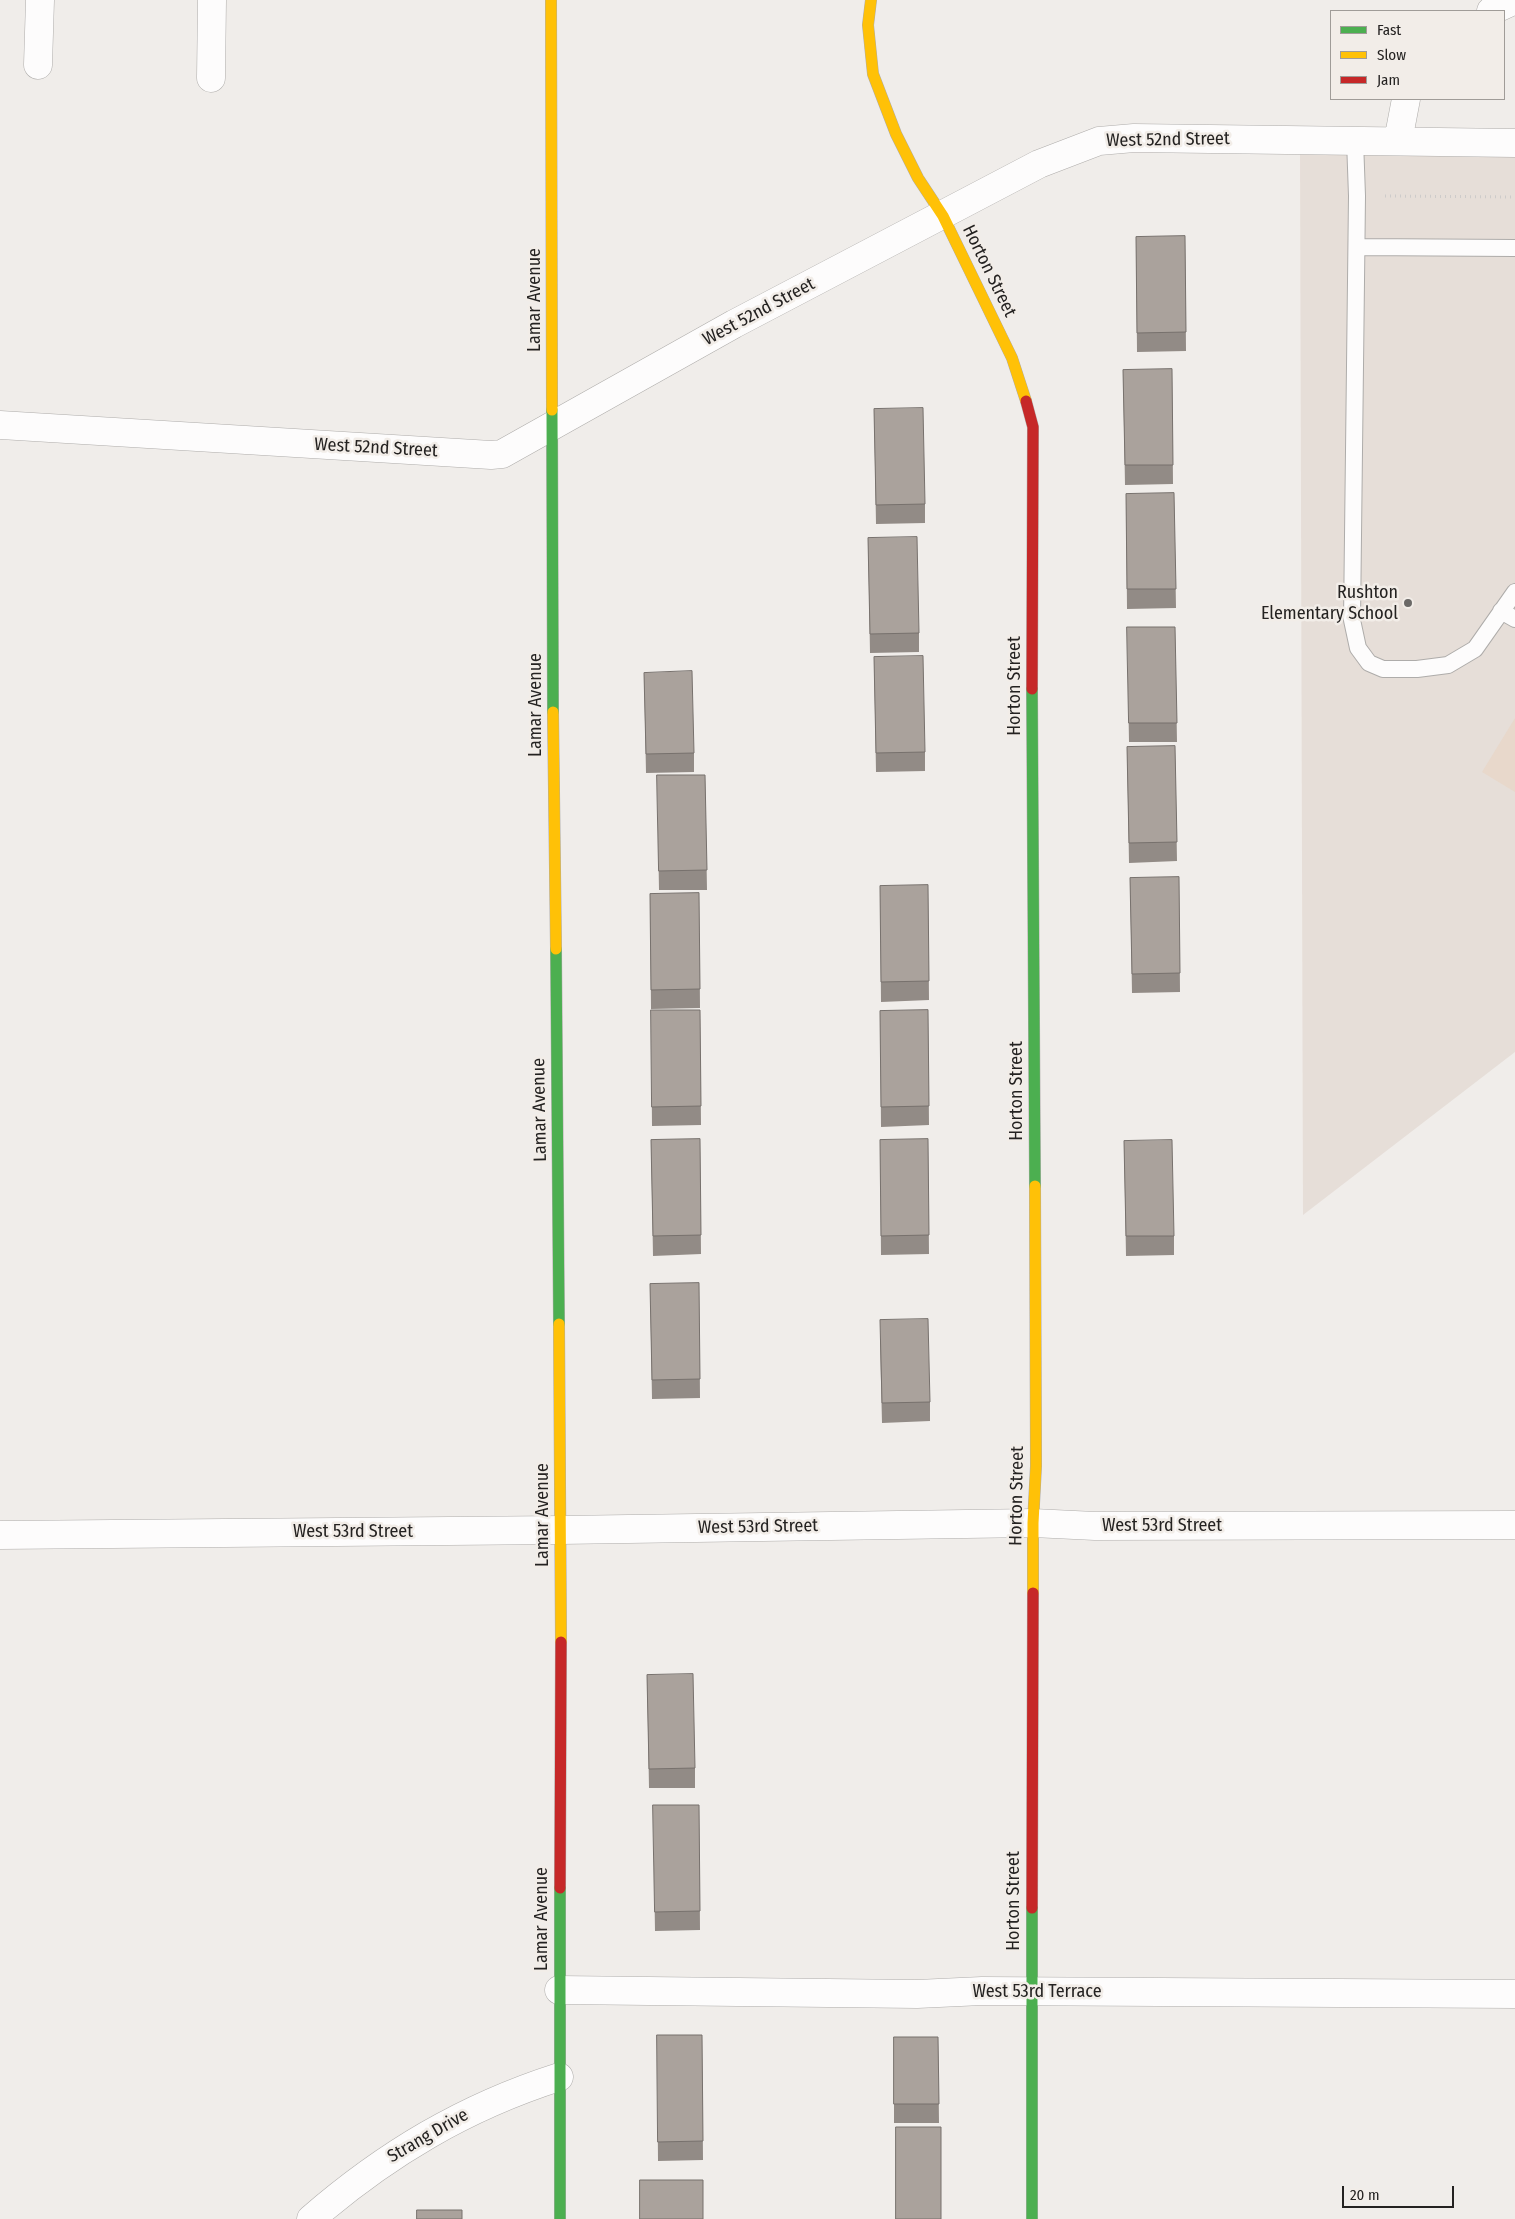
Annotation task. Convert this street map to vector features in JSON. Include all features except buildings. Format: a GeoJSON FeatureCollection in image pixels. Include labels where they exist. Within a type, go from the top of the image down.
{"type":"FeatureCollection","features":[{"type":"Feature","properties":{"kind":"street"},"geometry":{"type":"LineString","coordinates":[[38,65],[40,0]]}},
{"type":"Feature","properties":{"kind":"street"},"geometry":{"type":"LineString","coordinates":[[210,78],[212,0]]}},
{"type":"Feature","properties":{"kind":"street","name":"Lamar Avenue"},"geometry":{"type":"LineString","coordinates":[[551,0],[553,675],[561,1530],[560,2219]]}},
{"type":"Feature","properties":{"kind":"street","name":"Horton Street"},"geometry":{"type":"LineString","coordinates":[[871,0],[868,25],[873,74],[896,134],[918,178],[943,216],[1012,358],[1024,391],[1033,427],[1036,1466],[1033,1523],[1032,2219]]}},
{"type":"Feature","properties":{"kind":"street"},"geometry":{"type":"LineString","coordinates":[[1493,10],[1515,0]]}},
{"type":"Feature","properties":{"kind":"street"},"geometry":{"type":"LineString","coordinates":[[1398,141],[1406,100]]}},
{"type":"Feature","properties":{"kind":"street","name":"West 52nd Street"},"geometry":{"type":"LineString","coordinates":[[0,425],[491,455],[511,451],[553,424],[734,324],[1039,164],[1099,141],[1134,138],[1515,143]]}},
{"type":"Feature","properties":{"kind":"street","name":"West 53rd Street"},"geometry":{"type":"LineString","coordinates":[[0,1535],[561,1530],[1033,1523],[1095,1526],[1515,1525]]}},
{"type":"Feature","properties":{"kind":"street","name":"West 53rd Terrace"},"geometry":{"type":"LineString","coordinates":[[560,1990],[917,1994],[982,1991],[1515,1994]]}},
{"type":"Feature","properties":{"kind":"street","name":"Strang Drive"},"geometry":{"type":"LineString","coordinates":[[311,2219],[362,2177],[395,2154],[456,2118],[516,2090],[559,2077]]}},
{"type":"Feature","properties":{"kind":"lane"},"geometry":{"type":"LineString","coordinates":[[1355,140],[1357,196],[1352,620],[1358,648],[1369,663],[1383,669],[1416,669],[1448,665],[1475,649],[1508,615],[1515,592]]}},
{"type":"Feature","properties":{"kind":"lane"},"geometry":{"type":"LineString","coordinates":[[1356,247],[1515,248]]}},
{"type":"Feature","properties":{"kind":"path"},"geometry":{"type":"LineString","coordinates":[[1357,196],[1515,197]]}},
{"type":"Feature","properties":{"kind":"shaded area","name":"Rushton Elementary School"},"geometry":{"type":"Polygon","coordinates":[[[1300,149],[1515,154],[1515,1052],[1303,1215],[1300,149]]]}},
{"type":"Feature","properties":{"kind":"shaded area"},"geometry":{"type":"Polygon","coordinates":[[[1515,718],[1515,792],[1482,772],[1515,718]]]}},
{"type":"Feature","properties":{"kind":"traffic: fast"},"geometry":{"type":"LineString","coordinates":[[552,410],[553,712]]}},
{"type":"Feature","properties":{"kind":"traffic: fast"},"geometry":{"type":"LineString","coordinates":[[1032,689],[1035,1186]]}},
{"type":"Feature","properties":{"kind":"traffic: fast"},"geometry":{"type":"LineString","coordinates":[[556,949],[559,1324]]}},
{"type":"Feature","properties":{"kind":"traffic: fast"},"geometry":{"type":"LineString","coordinates":[[560,1888],[560,2219]]}},
{"type":"Feature","properties":{"kind":"traffic: fast"},"geometry":{"type":"LineString","coordinates":[[1032,1908],[1032,2219]]}},
{"type":"Feature","properties":{"kind":"traffic: slow"},"geometry":{"type":"LineString","coordinates":[[551,0],[552,410]]}},
{"type":"Feature","properties":{"kind":"traffic: slow"},"geometry":{"type":"LineString","coordinates":[[871,0],[868,25],[873,74],[896,134],[918,178],[943,216],[1012,358],[1026,401]]}},
{"type":"Feature","properties":{"kind":"traffic: slow"},"geometry":{"type":"LineString","coordinates":[[553,712],[556,949]]}},
{"type":"Feature","properties":{"kind":"traffic: slow"},"geometry":{"type":"LineString","coordinates":[[1033,1593],[1033,1523],[1036,1466],[1035,1186]]}},
{"type":"Feature","properties":{"kind":"traffic: slow"},"geometry":{"type":"LineString","coordinates":[[559,1324],[561,1642]]}},
{"type":"Feature","properties":{"kind":"traffic: jam"},"geometry":{"type":"LineString","coordinates":[[1026,401],[1033,427],[1032,689]]}},
{"type":"Feature","properties":{"kind":"traffic: jam"},"geometry":{"type":"LineString","coordinates":[[1032,1908],[1033,1593]]}},
{"type":"Feature","properties":{"kind":"traffic: jam"},"geometry":{"type":"LineString","coordinates":[[560,1888],[561,1642]]}},
{"type":"Feature","properties":{"kind":"place","name":"Rushton Elementary School"},"geometry":{"type":"Point","coordinates":[1408,603]}}]}
